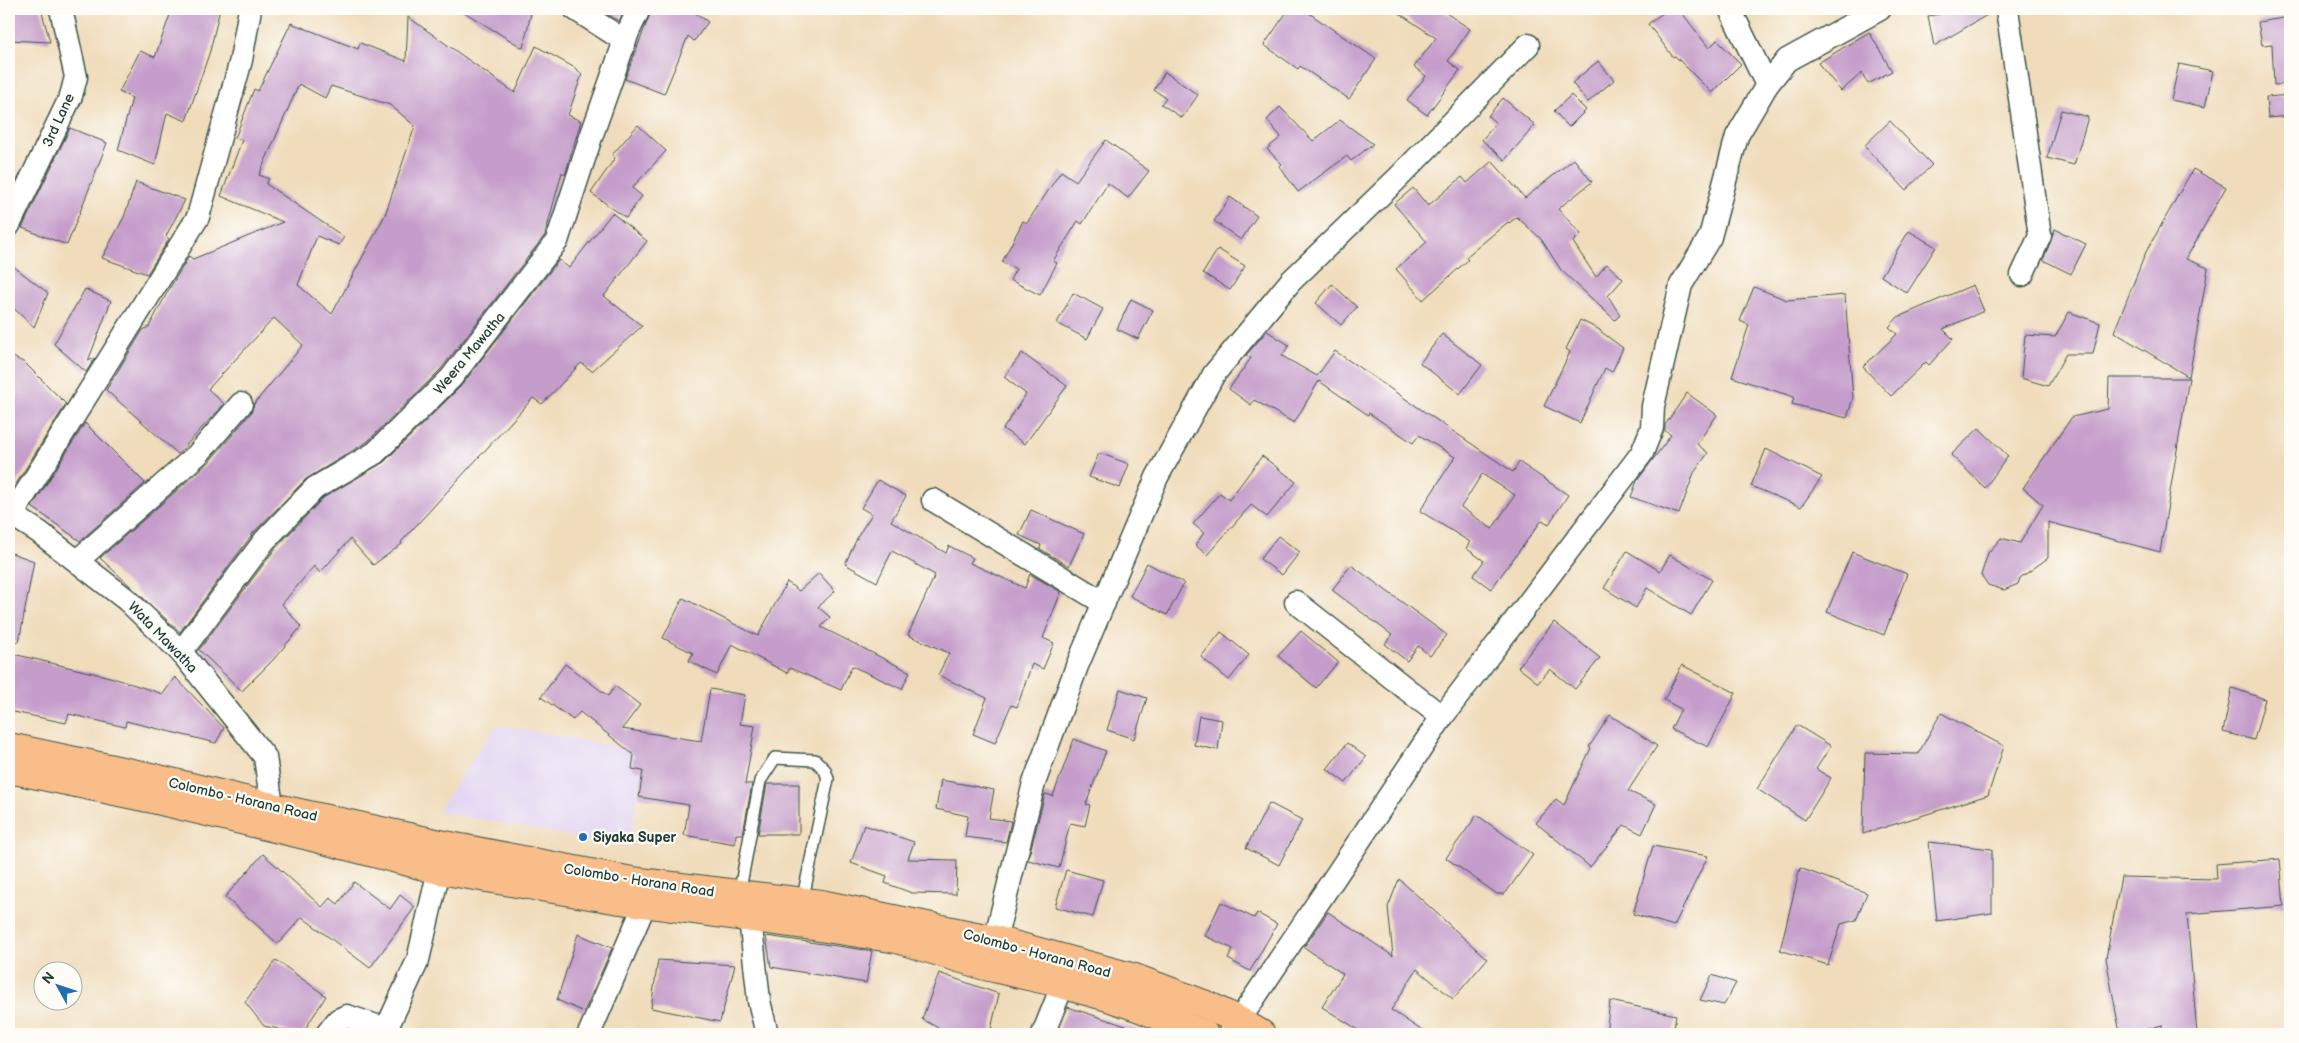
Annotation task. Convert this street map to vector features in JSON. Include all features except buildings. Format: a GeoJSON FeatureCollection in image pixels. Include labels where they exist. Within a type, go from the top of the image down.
{"type":"FeatureCollection","features":[{"type":"Feature","properties":{"kind":"main road","name":"Colombo - Horana Road"},"geometry":{"type":"LineString","coordinates":[[9,747],[155,778],[438,870],[645,904],[745,906],[802,902],[995,940],[1134,978],[1209,1006],[1244,1030]]}},
{"type":"Feature","properties":{"kind":"main road","name":"Colombo - Horana Road"},"geometry":{"type":"LineString","coordinates":[[9,769],[148,798],[440,844],[632,882],[896,939],[985,966],[1063,984],[1140,1008],[1204,1034]]}},
{"type":"Feature","properties":{"kind":"street","name":"3rd Lane"},"geometry":{"type":"LineString","coordinates":[[9,226],[71,96],[76,77],[61,9]]}},
{"type":"Feature","properties":{"kind":"street"},"geometry":{"type":"LineString","coordinates":[[10,514],[198,217],[242,60],[250,9]]}},
{"type":"Feature","properties":{"kind":"street"},"geometry":{"type":"LineString","coordinates":[[574,9],[625,41]]}},
{"type":"Feature","properties":{"kind":"street","name":"Weera Mawatha"},"geometry":{"type":"LineString","coordinates":[[181,652],[265,540],[315,488],[376,453],[451,378],[557,241],[591,137],[625,41],[639,9]]}},
{"type":"Feature","properties":{"kind":"street"},"geometry":{"type":"LineString","coordinates":[[1730,9],[1767,85]]}},
{"type":"Feature","properties":{"kind":"street"},"geometry":{"type":"LineString","coordinates":[[1244,1030],[1442,718],[1642,453],[1652,428],[1653,406],[1681,285],[1710,237],[1737,136],[1767,85],[1787,60],[1880,9]]}},
{"type":"Feature","properties":{"kind":"street"},"geometry":{"type":"LineString","coordinates":[[2007,9],[2040,236],[2022,276]]}},
{"type":"Feature","properties":{"kind":"street"},"geometry":{"type":"LineString","coordinates":[[995,940],[1034,783],[1077,666],[1157,477],[1214,374],[1292,281],[1398,178],[1528,45]]}},
{"type":"Feature","properties":{"kind":"street"},"geometry":{"type":"LineString","coordinates":[[77,561],[198,454],[241,404]]}},
{"type":"Feature","properties":{"kind":"street"},"geometry":{"type":"LineString","coordinates":[[933,500],[1104,603]]}},
{"type":"Feature","properties":{"kind":"street","name":"Wata Mawatha"},"geometry":{"type":"LineString","coordinates":[[10,514],[39,532],[126,600],[181,652],[265,757],[268,816]]}},
{"type":"Feature","properties":{"kind":"street"},"geometry":{"type":"LineString","coordinates":[[1296,602],[1442,718]]}},
{"type":"Feature","properties":{"kind":"street"},"geometry":{"type":"LineString","coordinates":[[327,1034],[338,1020],[347,1016],[382,1028],[390,1021],[418,960],[438,870]]}},
{"type":"Feature","properties":{"kind":"street"},"geometry":{"type":"LineString","coordinates":[[589,1034],[645,904]]}},
{"type":"Feature","properties":{"kind":"street"},"geometry":{"type":"LineString","coordinates":[[745,906],[759,1001],[767,1034]]}},
{"type":"Feature","properties":{"kind":"street"},"geometry":{"type":"LineString","coordinates":[[1043,1034],[1063,984]]}},
{"type":"Feature","properties":{"kind":"lane"},"geometry":{"type":"LineString","coordinates":[[745,906],[760,781],[766,769],[775,758],[815,760],[825,770],[828,780],[802,902]]}},
{"type":"Feature","properties":{"kind":"shaded area"},"geometry":{"type":"Polygon","coordinates":[[[497,725],[635,750],[632,769],[643,771],[629,847],[437,811],[497,725]]]}},
{"type":"Feature","properties":{"kind":"place","name":"Siyaka Super"},"geometry":{"type":"Point","coordinates":[583,837]}}]}
